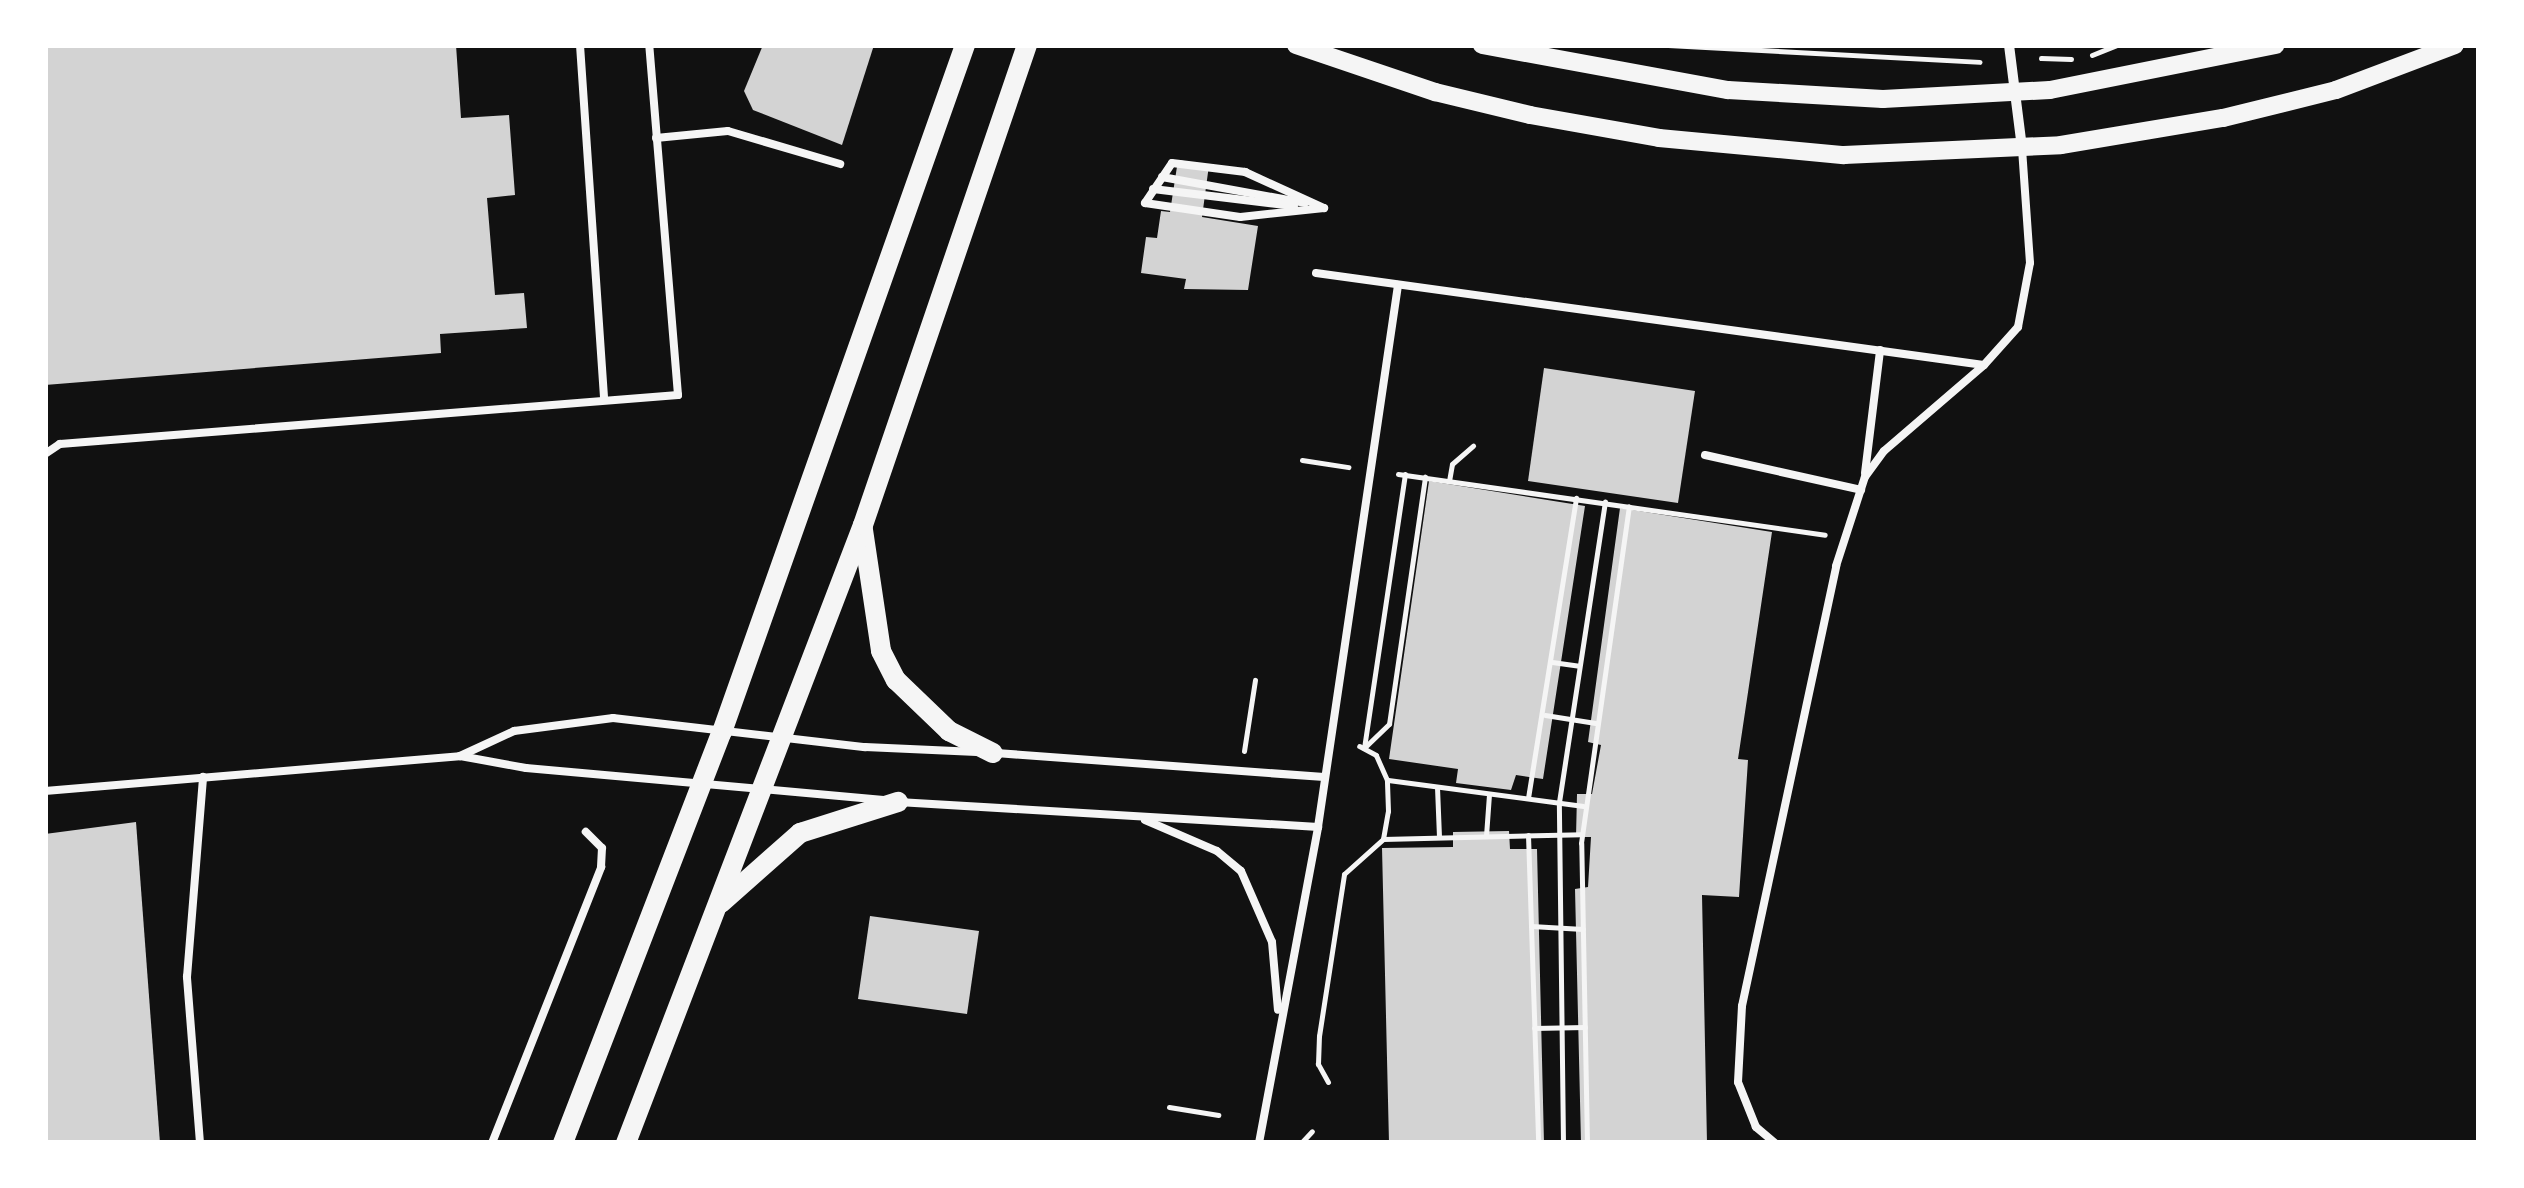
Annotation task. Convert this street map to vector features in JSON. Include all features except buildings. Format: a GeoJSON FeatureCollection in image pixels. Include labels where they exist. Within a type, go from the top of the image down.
{"type":"FeatureCollection","features":[{"type":"Feature","properties":{"kind":"main road"},"geometry":{"type":"LineString","coordinates":[[564,1143],[722,732],[966,45]]}},
{"type":"Feature","properties":{"kind":"main road"},"geometry":{"type":"LineString","coordinates":[[626,1143],[786,738],[1027,45]]}},
{"type":"Feature","properties":{"kind":"main road"},"geometry":{"type":"LineString","coordinates":[[863,525],[874,616],[896,680],[949,731],[993,753]]}},
{"type":"Feature","properties":{"kind":"main road"},"geometry":{"type":"LineString","coordinates":[[716,908],[800,833],[898,802]]}},
{"type":"Feature","properties":{"kind":"street"},"geometry":{"type":"LineString","coordinates":[[1296,45],[1435,92],[1659,138],[1844,155],[2022,148],[2223,118],[2336,90],[2454,45]]}},
{"type":"Feature","properties":{"kind":"street"},"geometry":{"type":"LineString","coordinates":[[1482,45],[1623,76],[1795,98],[2015,94],[2132,78],[2276,45]]}},
{"type":"Feature","properties":{"kind":"street"},"geometry":{"type":"LineString","coordinates":[[2009,45],[2022,148]]}},
{"type":"Feature","properties":{"kind":"lane"},"geometry":{"type":"LineString","coordinates":[[580,45],[604,399]]}},
{"type":"Feature","properties":{"kind":"lane"},"geometry":{"type":"LineString","coordinates":[[45,454],[60,444],[678,395],[649,45]]}},
{"type":"Feature","properties":{"kind":"lane"},"geometry":{"type":"LineString","coordinates":[[656,138],[728,130],[840,164]]}},
{"type":"Feature","properties":{"kind":"lane"},"geometry":{"type":"LineString","coordinates":[[1865,477],[1884,450],[1984,364],[2018,327],[2030,263],[2022,148]]}},
{"type":"Feature","properties":{"kind":"lane"},"geometry":{"type":"LineString","coordinates":[[1172,163],[1245,172],[1324,208],[1240,217],[1146,203],[1172,163]]}},
{"type":"Feature","properties":{"kind":"lane"},"geometry":{"type":"LineString","coordinates":[[1162,177],[1324,208]]}},
{"type":"Feature","properties":{"kind":"lane"},"geometry":{"type":"LineString","coordinates":[[1153,188],[1239,204],[1324,208]]}},
{"type":"Feature","properties":{"kind":"lane"},"geometry":{"type":"LineString","coordinates":[[1316,274],[1984,364]]}},
{"type":"Feature","properties":{"kind":"lane"},"geometry":{"type":"LineString","coordinates":[[1259,1143],[1278,1020],[1318,827],[1398,285]]}},
{"type":"Feature","properties":{"kind":"lane"},"geometry":{"type":"LineString","coordinates":[[1775,1143],[1756,1127],[1738,1082],[1742,1006],[1847,531],[1865,477],[1880,350]]}},
{"type":"Feature","properties":{"kind":"lane"},"geometry":{"type":"LineString","coordinates":[[1705,456],[1861,490]]}},
{"type":"Feature","properties":{"kind":"lane"},"geometry":{"type":"LineString","coordinates":[[460,756],[514,731],[614,718],[786,738],[1324,778]]}},
{"type":"Feature","properties":{"kind":"lane"},"geometry":{"type":"LineString","coordinates":[[45,790],[460,756],[526,768],[898,802],[1318,827]]}},
{"type":"Feature","properties":{"kind":"lane"},"geometry":{"type":"LineString","coordinates":[[200,1143],[188,977],[203,777]]}},
{"type":"Feature","properties":{"kind":"lane"},"geometry":{"type":"LineString","coordinates":[[1136,817],[1217,851],[1241,871],[1272,942],[1278,1020]]}},
{"type":"Feature","properties":{"kind":"lane"},"geometry":{"type":"LineString","coordinates":[[492,1143],[601,867],[602,848],[586,832]]}},
{"type":"Feature","properties":{"kind":"path"},"geometry":{"type":"LineString","coordinates":[[1668,45],[1980,62]]}},
{"type":"Feature","properties":{"kind":"path"},"geometry":{"type":"LineString","coordinates":[[2041,58],[2075,58],[2117,45]]}},
{"type":"Feature","properties":{"kind":"path"},"geometry":{"type":"LineString","coordinates":[[1448,480],[1452,464],[1473,446]]}},
{"type":"Feature","properties":{"kind":"path"},"geometry":{"type":"LineString","coordinates":[[1302,460],[1348,467]]}},
{"type":"Feature","properties":{"kind":"path"},"geometry":{"type":"LineString","coordinates":[[1362,747],[1401,474],[1821,536],[1847,531]]}},
{"type":"Feature","properties":{"kind":"path"},"geometry":{"type":"LineString","coordinates":[[1362,747],[1389,724],[1424,477]]}},
{"type":"Feature","properties":{"kind":"path"},"geometry":{"type":"LineString","coordinates":[[1528,798],[1576,498]]}},
{"type":"Feature","properties":{"kind":"path"},"geometry":{"type":"LineString","coordinates":[[1564,1143],[1559,802],[1605,502]]}},
{"type":"Feature","properties":{"kind":"path"},"geometry":{"type":"LineString","coordinates":[[1587,1143],[1582,834],[1628,506]]}},
{"type":"Feature","properties":{"kind":"path"},"geometry":{"type":"LineString","coordinates":[[1552,662],[1580,666]]}},
{"type":"Feature","properties":{"kind":"path"},"geometry":{"type":"LineString","coordinates":[[1244,751],[1255,680]]}},
{"type":"Feature","properties":{"kind":"path"},"geometry":{"type":"LineString","coordinates":[[1544,716],[1595,723]]}},
{"type":"Feature","properties":{"kind":"path"},"geometry":{"type":"LineString","coordinates":[[1362,747],[1376,755],[1387,780],[1382,839]]}},
{"type":"Feature","properties":{"kind":"path"},"geometry":{"type":"LineString","coordinates":[[1387,780],[1584,806]]}},
{"type":"Feature","properties":{"kind":"path"},"geometry":{"type":"LineString","coordinates":[[1437,786],[1438,837]]}},
{"type":"Feature","properties":{"kind":"path"},"geometry":{"type":"LineString","coordinates":[[1486,836],[1490,793]]}},
{"type":"Feature","properties":{"kind":"path"},"geometry":{"type":"LineString","coordinates":[[1528,834],[1538,1143]]}},
{"type":"Feature","properties":{"kind":"path"},"geometry":{"type":"LineString","coordinates":[[1328,1082],[1318,1064],[1319,1036],[1344,874],[1382,839],[1582,834]]}},
{"type":"Feature","properties":{"kind":"path"},"geometry":{"type":"LineString","coordinates":[[1531,926],[1583,929]]}},
{"type":"Feature","properties":{"kind":"path"},"geometry":{"type":"LineString","coordinates":[[1534,1028],[1585,1027]]}},
{"type":"Feature","properties":{"kind":"path"},"geometry":{"type":"LineString","coordinates":[[1169,1108],[1218,1115]]}},
{"type":"Feature","properties":{"kind":"path"},"geometry":{"type":"LineString","coordinates":[[1301,1143],[1312,1131]]}}]}
